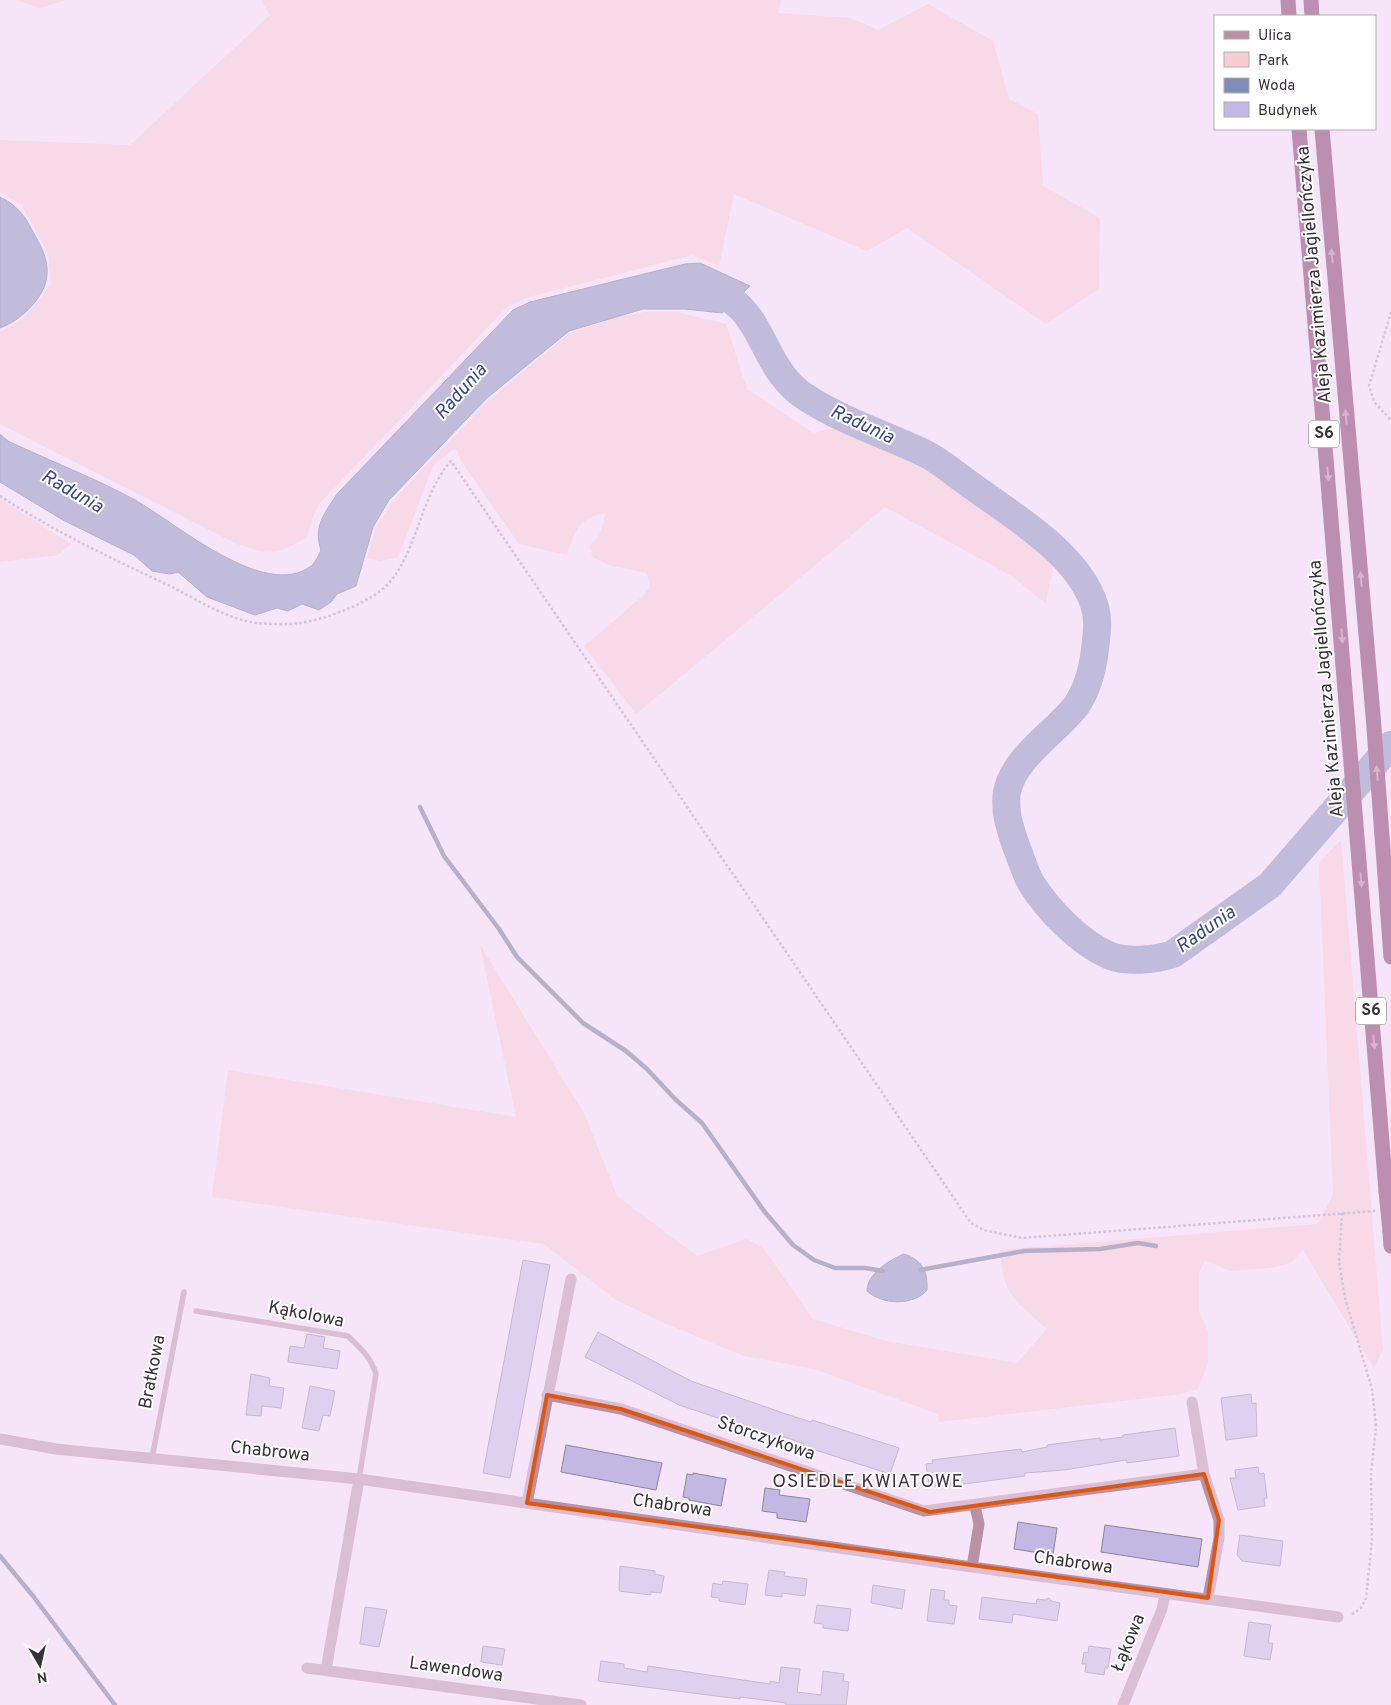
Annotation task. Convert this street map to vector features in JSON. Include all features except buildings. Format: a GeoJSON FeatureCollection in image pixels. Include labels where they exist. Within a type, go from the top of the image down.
{"type":"FeatureCollection","features":[{"type":"Feature","properties":{"kind":"highway"},"geometry":{"type":"LineString","coordinates":[[1288,0],[1289,15]]}},
{"type":"Feature","properties":{"kind":"highway"},"geometry":{"type":"LineString","coordinates":[[1311,0],[1312,15]]}},
{"type":"Feature","properties":{"kind":"highway","name":"Aleja Kazimierza Jagiellończyka"},"geometry":{"type":"LineString","coordinates":[[1299,130],[1391,1246]]}},
{"type":"Feature","properties":{"kind":"highway","name":"Aleja Kazimierza Jagiellończyka"},"geometry":{"type":"LineString","coordinates":[[1322,130],[1373,715],[1391,957]]}},
{"type":"Feature","properties":{"kind":"street"},"geometry":{"type":"LineString","coordinates":[[527,1503],[546,1395],[571,1279]]}},
{"type":"Feature","properties":{"kind":"street","name":"Storczykowa"},"geometry":{"type":"LineString","coordinates":[[546,1395],[621,1409],[924,1511],[975,1506],[1204,1474]]}},
{"type":"Feature","properties":{"kind":"street"},"geometry":{"type":"LineString","coordinates":[[1192,1402],[1204,1474],[1219,1520],[1219,1538],[1208,1598]]}},
{"type":"Feature","properties":{"kind":"street","name":"Chabrowa"},"geometry":{"type":"LineString","coordinates":[[0,1439],[56,1449],[359,1479],[972,1567],[1338,1617]]}},
{"type":"Feature","properties":{"kind":"street"},"geometry":{"type":"LineString","coordinates":[[326,1670],[359,1479]]}},
{"type":"Feature","properties":{"kind":"street"},"geometry":{"type":"LineString","coordinates":[[972,1567],[980,1524],[975,1506]]}},
{"type":"Feature","properties":{"kind":"street","name":"Łąkowa"},"geometry":{"type":"LineString","coordinates":[[1123,1705],[1162,1609],[1166,1594]]}},
{"type":"Feature","properties":{"kind":"street","name":"Lawendowa"},"geometry":{"type":"LineString","coordinates":[[307,1668],[582,1705]]}},
{"type":"Feature","properties":{"kind":"lane","name":"Bratkowa"},"geometry":{"type":"LineString","coordinates":[[152,1458],[184,1292]]}},
{"type":"Feature","properties":{"kind":"lane","name":"Kąkolowa"},"geometry":{"type":"LineString","coordinates":[[196,1311],[348,1336],[364,1352],[373,1364],[376,1374],[359,1479]]}},
{"type":"Feature","properties":{"kind":"path"},"geometry":{"type":"LineString","coordinates":[[1391,312],[1369,386],[1374,402],[1391,420]]}},
{"type":"Feature","properties":{"kind":"path"},"geometry":{"type":"LineString","coordinates":[[1388,415],[1391,411]]}},
{"type":"Feature","properties":{"kind":"path"},"geometry":{"type":"LineString","coordinates":[[0,496],[43,524],[218,611],[256,623],[297,624],[336,613],[378,594],[391,581],[402,564],[438,475],[451,460],[779,940],[963,1215],[971,1223],[984,1230],[1022,1238],[1368,1212]]}},
{"type":"Feature","properties":{"kind":"path"},"geometry":{"type":"LineString","coordinates":[[1338,1617],[1352,1614],[1361,1608],[1366,1598],[1372,1540],[1371,1474],[1376,1426],[1372,1389],[1343,1289],[1339,1262],[1342,1213]]}},
{"type":"Feature","properties":{"kind":"highlighted area"},"geometry":{"type":"Polygon","coordinates":[[[547,1395],[621,1409],[930,1512],[1204,1474],[1219,1520],[1208,1598],[527,1503],[547,1395]]]}},
{"type":"Feature","properties":{"kind":"green space"},"geometry":{"type":"Polygon","coordinates":[[[16,0],[66,0],[40,8],[16,0]]]}},
{"type":"Feature","properties":{"kind":"green space"},"geometry":{"type":"Polygon","coordinates":[[[261,0],[781,0],[778,13],[851,18],[878,30],[928,4],[993,41],[1009,99],[1038,114],[1043,186],[1100,218],[1099,289],[1046,324],[907,228],[867,251],[734,194],[719,266],[693,255],[529,297],[507,307],[320,503],[312,519],[307,537],[287,548],[273,552],[266,552],[237,544],[0,424],[0,331],[23,318],[51,284],[48,253],[21,204],[0,192],[0,140],[130,145],[270,15],[261,0]]]}},
{"type":"Feature","properties":{"kind":"green space"},"geometry":{"type":"Polygon","coordinates":[[[644,312],[677,312],[726,324],[747,389],[813,433],[855,424],[929,456],[1030,528],[1056,550],[1046,604],[1012,576],[885,507],[636,714],[584,646],[643,596],[650,587],[647,573],[608,565],[593,557],[589,546],[599,536],[606,513],[590,518],[579,526],[567,555],[519,544],[461,461],[457,450],[452,450],[433,466],[398,557],[380,561],[367,558],[377,525],[398,495],[489,400],[568,334],[614,318],[644,312]]]}},
{"type":"Feature","properties":{"kind":"green space"},"geometry":{"type":"Polygon","coordinates":[[[0,499],[71,544],[58,555],[0,562],[0,499]]]}},
{"type":"Feature","properties":{"kind":"green space"},"geometry":{"type":"Polygon","coordinates":[[[1341,840],[1383,1349],[1374,1368],[1303,1250],[1291,1263],[1270,1268],[1230,1271],[1205,1260],[1199,1273],[1199,1311],[1208,1331],[1208,1363],[1198,1389],[1182,1394],[939,1422],[938,1414],[814,1369],[744,1356],[662,1322],[616,1300],[544,1244],[212,1197],[228,1070],[516,1117],[480,945],[585,1115],[617,1196],[697,1256],[747,1239],[764,1249],[813,1319],[886,1341],[1017,1363],[1047,1329],[1019,1303],[1008,1288],[1004,1279],[1000,1250],[1318,1224],[1333,1194],[1319,863],[1341,840]]]}},
{"type":"Feature","properties":{"kind":"water"},"geometry":{"type":"Polygon","coordinates":[[[0,197],[16,207],[27,221],[42,250],[47,268],[47,278],[33,305],[17,319],[0,328],[0,197]]]}},
{"type":"Feature","properties":{"kind":"water"},"geometry":{"type":"Polygon","coordinates":[[[700,263],[750,286],[722,313],[685,309],[643,309],[569,331],[487,398],[389,500],[373,527],[356,586],[337,594],[331,602],[319,610],[302,604],[288,611],[277,608],[255,615],[207,597],[178,572],[170,574],[152,571],[134,555],[63,520],[0,482],[0,434],[8,441],[135,500],[221,555],[246,567],[270,574],[292,574],[311,566],[317,559],[321,550],[318,534],[319,527],[337,494],[513,310],[530,302],[685,264],[700,263]]]}},
{"type":"Feature","properties":{"kind":"water"},"geometry":{"type":"Polygon","coordinates":[[[904,1254],[915,1259],[923,1267],[927,1290],[914,1299],[898,1302],[881,1299],[867,1291],[871,1279],[880,1268],[904,1254]]]}},
{"type":"Feature","properties":{"kind":"waterway","name":"Radunia"},"geometry":{"type":"LineString","coordinates":[[699,289],[721,294],[737,304],[749,318],[778,368],[790,384],[807,398],[821,407],[938,461],[1042,537],[1074,568],[1086,586],[1097,615],[1094,656],[1086,686],[1080,700],[1068,716],[1018,767],[1011,779],[1007,792],[1006,806],[1014,839],[1031,883],[1055,914],[1086,942],[1115,958],[1149,959],[1173,954],[1270,885],[1391,745]]}},
{"type":"Feature","properties":{"kind":"waterway"},"geometry":{"type":"LineString","coordinates":[[420,807],[444,856],[499,929],[517,957],[583,1023],[626,1051],[702,1123],[764,1211],[793,1245],[814,1260],[835,1268],[865,1268],[883,1271]]}},
{"type":"Feature","properties":{"kind":"waterway"},"geometry":{"type":"LineString","coordinates":[[920,1270],[1024,1251],[1100,1249],[1138,1243],[1156,1246]]}},
{"type":"Feature","properties":{"kind":"waterway"},"geometry":{"type":"LineString","coordinates":[[0,1556],[33,1596],[115,1705]]}},
{"type":"Feature","properties":{"kind":"district","name":"OSIEDLE KWIATOWE"},"geometry":{"type":"Point","coordinates":[868,1482]}}]}
